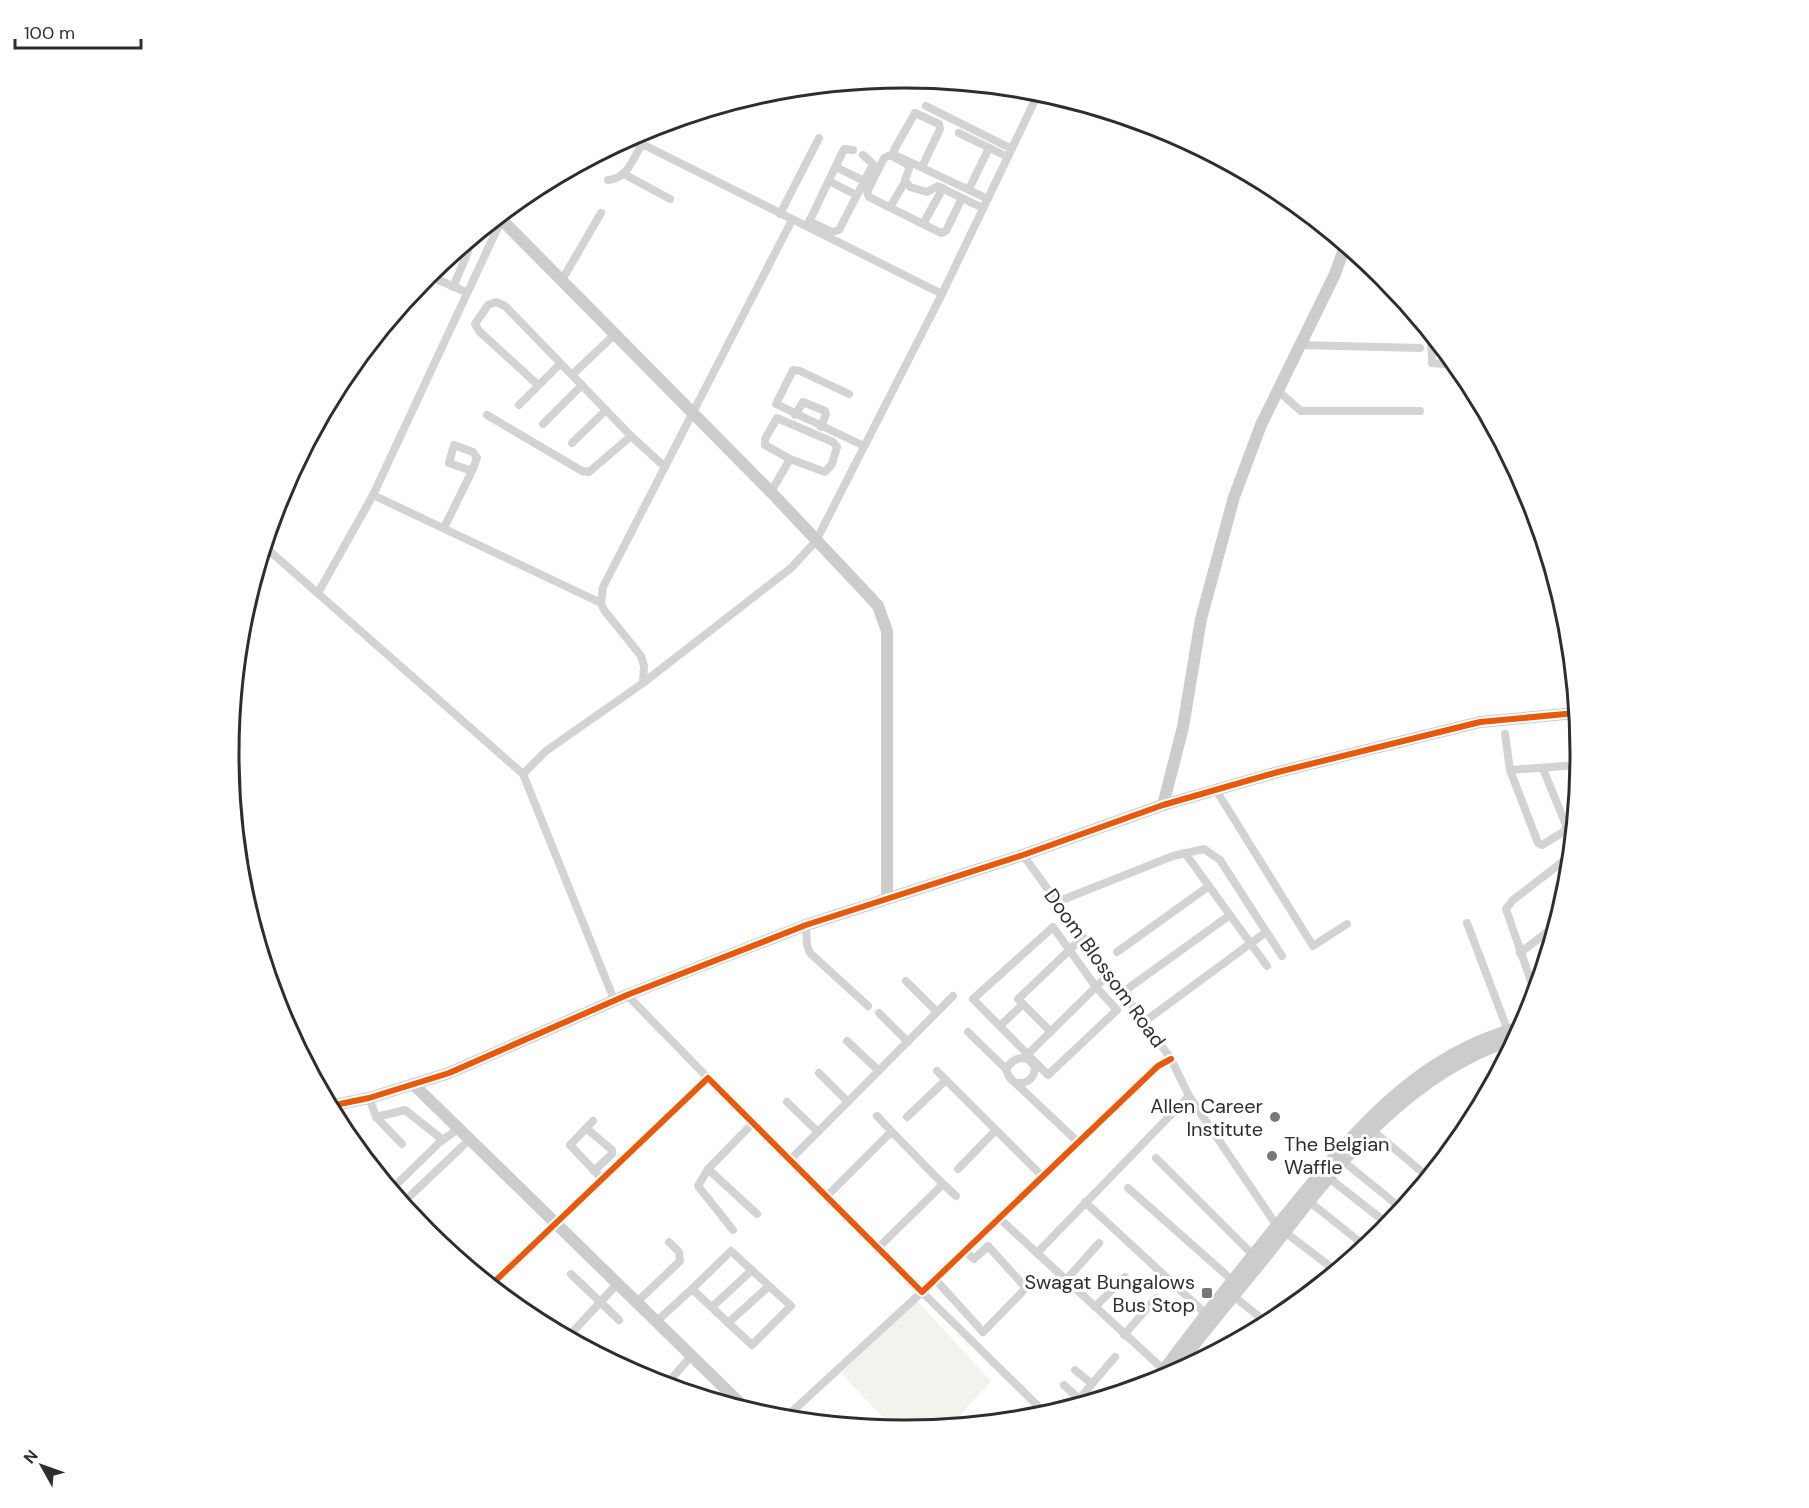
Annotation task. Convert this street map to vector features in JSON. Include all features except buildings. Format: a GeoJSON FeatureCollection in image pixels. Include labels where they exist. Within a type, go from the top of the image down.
{"type":"FeatureCollection","features":[{"type":"Feature","properties":{"kind":"street"},"geometry":{"type":"LineString","coordinates":[[523,774],[546,751],[643,683],[791,568],[816,540],[942,294],[1035,101]]}},
{"type":"Feature","properties":{"kind":"street"},"geometry":{"type":"LineString","coordinates":[[926,106],[1010,153]]}},
{"type":"Feature","properties":{"kind":"street"},"geometry":{"type":"LineString","coordinates":[[922,167],[940,129],[939,124],[915,113],[894,153],[922,167],[969,189],[988,199]]}},
{"type":"Feature","properties":{"kind":"street"},"geometry":{"type":"LineString","coordinates":[[959,133],[989,148],[1010,153]]}},
{"type":"Feature","properties":{"kind":"street"},"geometry":{"type":"LineString","coordinates":[[780,214],[819,138]]}},
{"type":"Feature","properties":{"kind":"street"},"geometry":{"type":"LineString","coordinates":[[608,180],[618,180],[624,174],[642,144],[792,220],[832,232],[839,230],[873,164],[873,161],[863,155]]}},
{"type":"Feature","properties":{"kind":"street"},"geometry":{"type":"LineString","coordinates":[[969,189],[989,148]]}},
{"type":"Feature","properties":{"kind":"street"},"geometry":{"type":"LineString","coordinates":[[808,224],[844,149],[853,150]]}},
{"type":"Feature","properties":{"kind":"street"},"geometry":{"type":"LineString","coordinates":[[891,207],[905,182],[909,165],[890,155],[884,158],[868,194],[891,207],[923,224],[944,232],[962,198]]}},
{"type":"Feature","properties":{"kind":"street"},"geometry":{"type":"LineString","coordinates":[[836,167],[864,181]]}},
{"type":"Feature","properties":{"kind":"street"},"geometry":{"type":"LineString","coordinates":[[624,174],[670,199]]}},
{"type":"Feature","properties":{"kind":"street"},"geometry":{"type":"LineString","coordinates":[[829,181],[856,195]]}},
{"type":"Feature","properties":{"kind":"street"},"geometry":{"type":"LineString","coordinates":[[905,182],[922,192],[938,186],[983,208]]}},
{"type":"Feature","properties":{"kind":"street"},"geometry":{"type":"LineString","coordinates":[[923,224],[942,188]]}},
{"type":"Feature","properties":{"kind":"street"},"geometry":{"type":"LineString","coordinates":[[562,280],[601,213]]}},
{"type":"Feature","properties":{"kind":"street"},"geometry":{"type":"LineString","coordinates":[[601,603],[603,587],[792,220]]}},
{"type":"Feature","properties":{"kind":"street"},"geometry":{"type":"LineString","coordinates":[[506,221],[771,492],[878,606],[887,631],[887,898]]}},
{"type":"Feature","properties":{"kind":"street"},"geometry":{"type":"LineString","coordinates":[[808,224],[942,294]]}},
{"type":"Feature","properties":{"kind":"street"},"geometry":{"type":"LineString","coordinates":[[318,593],[373,495],[496,228]]}},
{"type":"Feature","properties":{"kind":"street"},"geometry":{"type":"LineString","coordinates":[[569,245],[579,251]]}},
{"type":"Feature","properties":{"kind":"street"},"geometry":{"type":"LineString","coordinates":[[453,286],[468,252]]}},
{"type":"Feature","properties":{"kind":"street"},"geometry":{"type":"LineString","coordinates":[[1163,805],[1183,727],[1201,619],[1234,497],[1249,453],[1277,390],[1343,254]]}},
{"type":"Feature","properties":{"kind":"street"},"geometry":{"type":"LineString","coordinates":[[439,279],[466,292]]}},
{"type":"Feature","properties":{"kind":"street"},"geometry":{"type":"LineString","coordinates":[[538,385],[478,332],[475,324],[488,305],[496,302],[505,306],[631,436],[665,467]]}},
{"type":"Feature","properties":{"kind":"street"},"geometry":{"type":"LineString","coordinates":[[572,375],[616,333]]}},
{"type":"Feature","properties":{"kind":"street"},"geometry":{"type":"LineString","coordinates":[[1299,345],[1420,348]]}},
{"type":"Feature","properties":{"kind":"street"},"geometry":{"type":"LineString","coordinates":[[1431,348],[1431,363],[1443,364]]}},
{"type":"Feature","properties":{"kind":"street"},"geometry":{"type":"LineString","coordinates":[[519,405],[560,364]]}},
{"type":"Feature","properties":{"kind":"street"},"geometry":{"type":"LineString","coordinates":[[849,394],[800,371],[793,370],[776,404],[864,446]]}},
{"type":"Feature","properties":{"kind":"street"},"geometry":{"type":"LineString","coordinates":[[543,424],[582,385]]}},
{"type":"Feature","properties":{"kind":"street"},"geometry":{"type":"LineString","coordinates":[[1277,390],[1301,411],[1420,411]]}},
{"type":"Feature","properties":{"kind":"street"},"geometry":{"type":"LineString","coordinates":[[795,415],[803,402],[825,411],[821,427]]}},
{"type":"Feature","properties":{"kind":"street"},"geometry":{"type":"LineString","coordinates":[[572,443],[606,410]]}},
{"type":"Feature","properties":{"kind":"street"},"geometry":{"type":"LineString","coordinates":[[487,415],[582,471],[589,472],[631,436]]}},
{"type":"Feature","properties":{"kind":"street"},"geometry":{"type":"LineString","coordinates":[[777,418],[833,442],[837,447],[832,464],[825,472],[790,459],[765,445],[765,439],[777,418]]}},
{"type":"Feature","properties":{"kind":"street"},"geometry":{"type":"LineString","coordinates":[[771,492],[790,459]]}},
{"type":"Feature","properties":{"kind":"street"},"geometry":{"type":"LineString","coordinates":[[444,528],[472,471]]}},
{"type":"Feature","properties":{"kind":"street"},"geometry":{"type":"LineString","coordinates":[[373,495],[601,603],[641,656],[644,666],[643,683]]}},
{"type":"Feature","properties":{"kind":"street"},"geometry":{"type":"LineString","coordinates":[[271,552],[523,774],[615,1002]]}},
{"type":"Feature","properties":{"kind":"street"},"geometry":{"type":"LineString","coordinates":[[339,1104],[369,1098],[449,1073],[627,995],[806,925],[1023,855],[1163,805],[1480,722],[1569,713]]}},
{"type":"Feature","properties":{"kind":"street"},"geometry":{"type":"LineString","coordinates":[[1505,734],[1510,770],[1538,843],[1542,844],[1565,831],[1566,828]]}},
{"type":"Feature","properties":{"kind":"street"},"geometry":{"type":"LineString","coordinates":[[1510,770],[1570,766]]}},
{"type":"Feature","properties":{"kind":"street"},"geometry":{"type":"LineString","coordinates":[[1543,769],[1566,825]]}},
{"type":"Feature","properties":{"kind":"street"},"geometry":{"type":"LineString","coordinates":[[1216,790],[1313,946],[1347,924]]}},
{"type":"Feature","properties":{"kind":"street"},"geometry":{"type":"LineString","coordinates":[[1057,902],[1185,852],[1204,849],[1220,860],[1282,956]]}},
{"type":"Feature","properties":{"kind":"street"},"geometry":{"type":"LineString","coordinates":[[1185,852],[1267,966]]}},
{"type":"Feature","properties":{"kind":"street","name":"Doom Blossom Road"},"geometry":{"type":"LineString","coordinates":[[1023,855],[1171,1059],[1189,1096],[1281,1228],[1330,1265]]}},
{"type":"Feature","properties":{"kind":"street"},"geometry":{"type":"LineString","coordinates":[[1530,980],[1506,909],[1513,900],[1560,863]]}},
{"type":"Feature","properties":{"kind":"street"},"geometry":{"type":"LineString","coordinates":[[1117,952],[1209,886]]}},
{"type":"Feature","properties":{"kind":"street"},"geometry":{"type":"LineString","coordinates":[[1123,992],[1230,915]]}},
{"type":"Feature","properties":{"kind":"street"},"geometry":{"type":"LineString","coordinates":[[1467,923],[1511,1026]]}},
{"type":"Feature","properties":{"kind":"street"},"geometry":{"type":"LineString","coordinates":[[806,925],[807,945],[810,953],[867,1006]]}},
{"type":"Feature","properties":{"kind":"street"},"geometry":{"type":"LineString","coordinates":[[1053,927],[1070,950],[1096,987],[1117,1010],[1048,1075],[974,999],[1053,927]]}},
{"type":"Feature","properties":{"kind":"street"},"geometry":{"type":"LineString","coordinates":[[1144,1022],[1266,932]]}},
{"type":"Feature","properties":{"kind":"street"},"geometry":{"type":"LineString","coordinates":[[1520,953],[1545,934]]}},
{"type":"Feature","properties":{"kind":"street"},"geometry":{"type":"LineString","coordinates":[[1051,1032],[1018,999],[1083,937]]}},
{"type":"Feature","properties":{"kind":"street"},"geometry":{"type":"LineString","coordinates":[[1028,1054],[1109,974]]}},
{"type":"Feature","properties":{"kind":"street"},"geometry":{"type":"LineString","coordinates":[[906,981],[937,1012]]}},
{"type":"Feature","properties":{"kind":"street"},"geometry":{"type":"LineString","coordinates":[[627,995],[753,1124],[791,1159],[1038,1406]]}},
{"type":"Feature","properties":{"kind":"street"},"geometry":{"type":"LineString","coordinates":[[791,1159],[953,996]]}},
{"type":"Feature","properties":{"kind":"street"},"geometry":{"type":"LineString","coordinates":[[1000,1026],[1023,1004]]}},
{"type":"Feature","properties":{"kind":"street"},"geometry":{"type":"LineString","coordinates":[[879,1013],[908,1042]]}},
{"type":"Feature","properties":{"kind":"street"},"geometry":{"type":"LineString","coordinates":[[968,1032],[1006,1069],[1009,1077],[1079,1143]]}},
{"type":"Feature","properties":{"kind":"street"},"geometry":{"type":"LineString","coordinates":[[1175,1362],[1281,1228],[1372,1123],[1432,1067],[1464,1049],[1507,1035]]}},
{"type":"Feature","properties":{"kind":"street"},"geometry":{"type":"LineString","coordinates":[[848,1041],[879,1071]]}},
{"type":"Feature","properties":{"kind":"street"},"geometry":{"type":"LineString","coordinates":[[1006,1069],[1019,1057],[1029,1059],[1035,1067],[1033,1077],[1026,1083],[1017,1083]]}},
{"type":"Feature","properties":{"kind":"street"},"geometry":{"type":"LineString","coordinates":[[794,1410],[1043,1178],[1158,1066],[1171,1059]]}},
{"type":"Feature","properties":{"kind":"street"},"geometry":{"type":"LineString","coordinates":[[937,1071],[1043,1178]]}},
{"type":"Feature","properties":{"kind":"street"},"geometry":{"type":"LineString","coordinates":[[819,1073],[848,1102]]}},
{"type":"Feature","properties":{"kind":"street"},"geometry":{"type":"LineString","coordinates":[[496,1280],[708,1078]]}},
{"type":"Feature","properties":{"kind":"street"},"geometry":{"type":"LineString","coordinates":[[907,1117],[946,1080]]}},
{"type":"Feature","properties":{"kind":"street"},"geometry":{"type":"LineString","coordinates":[[413,1084],[735,1398]]}},
{"type":"Feature","properties":{"kind":"street"},"geometry":{"type":"LineString","coordinates":[[1037,1253],[1189,1096]]}},
{"type":"Feature","properties":{"kind":"street"},"geometry":{"type":"LineString","coordinates":[[369,1098],[376,1117],[402,1144]]}},
{"type":"Feature","properties":{"kind":"street"},"geometry":{"type":"LineString","coordinates":[[787,1102],[818,1132]]}},
{"type":"Feature","properties":{"kind":"street"},"geometry":{"type":"LineString","coordinates":[[376,1117],[405,1110],[443,1140]]}},
{"type":"Feature","properties":{"kind":"street"},"geometry":{"type":"LineString","coordinates":[[877,1116],[956,1196]]}},
{"type":"Feature","properties":{"kind":"street"},"geometry":{"type":"LineString","coordinates":[[1173,1363],[1206,1314],[1231,1289],[1253,1255],[1310,1202],[1372,1123]]}},
{"type":"Feature","properties":{"kind":"street"},"geometry":{"type":"LineString","coordinates":[[1372,1123],[1422,1171]]}},
{"type":"Feature","properties":{"kind":"street"},"geometry":{"type":"LineString","coordinates":[[594,1171],[612,1154],[612,1150],[590,1124],[570,1145],[594,1171],[602,1179]]}},
{"type":"Feature","properties":{"kind":"street"},"geometry":{"type":"LineString","coordinates":[[733,1230],[698,1185],[708,1169],[753,1124]]}},
{"type":"Feature","properties":{"kind":"street"},"geometry":{"type":"LineString","coordinates":[[399,1182],[443,1140],[458,1129]]}},
{"type":"Feature","properties":{"kind":"street"},"geometry":{"type":"LineString","coordinates":[[958,1169],[996,1130]]}},
{"type":"Feature","properties":{"kind":"street"},"geometry":{"type":"LineString","coordinates":[[827,1196],[889,1134],[894,1134]]}},
{"type":"Feature","properties":{"kind":"street"},"geometry":{"type":"LineString","coordinates":[[411,1195],[469,1140]]}},
{"type":"Feature","properties":{"kind":"street"},"geometry":{"type":"LineString","coordinates":[[1156,1158],[1253,1255]]}},
{"type":"Feature","properties":{"kind":"street"},"geometry":{"type":"LineString","coordinates":[[1343,1161],[1395,1203]]}},
{"type":"Feature","properties":{"kind":"street"},"geometry":{"type":"LineString","coordinates":[[708,1169],[758,1214]]}},
{"type":"Feature","properties":{"kind":"street"},"geometry":{"type":"LineString","coordinates":[[1329,1178],[1381,1218]]}},
{"type":"Feature","properties":{"kind":"street"},"geometry":{"type":"LineString","coordinates":[[878,1248],[941,1186],[941,1182]]}},
{"type":"Feature","properties":{"kind":"street"},"geometry":{"type":"LineString","coordinates":[[1128,1188],[1260,1316]]}},
{"type":"Feature","properties":{"kind":"street"},"geometry":{"type":"LineString","coordinates":[[1085,1202],[1206,1314]]}},
{"type":"Feature","properties":{"kind":"street"},"geometry":{"type":"LineString","coordinates":[[1310,1202],[1358,1240]]}},
{"type":"Feature","properties":{"kind":"street"},"geometry":{"type":"LineString","coordinates":[[999,1218],[1159,1369]]}},
{"type":"Feature","properties":{"kind":"street"},"geometry":{"type":"LineString","coordinates":[[637,1302],[680,1260],[679,1252],[669,1242]]}},
{"type":"Feature","properties":{"kind":"street"},"geometry":{"type":"LineString","coordinates":[[1066,1280],[1099,1243]]}},
{"type":"Feature","properties":{"kind":"street"},"geometry":{"type":"LineString","coordinates":[[935,1279],[983,1332],[1026,1288],[988,1246],[974,1259],[965,1251]]}},
{"type":"Feature","properties":{"kind":"street"},"geometry":{"type":"LineString","coordinates":[[657,1321],[731,1251],[791,1306],[752,1346],[692,1289]]}},
{"type":"Feature","properties":{"kind":"street"},"geometry":{"type":"LineString","coordinates":[[712,1307],[752,1270]]}},
{"type":"Feature","properties":{"kind":"street"},"geometry":{"type":"LineString","coordinates":[[571,1274],[619,1320]]}},
{"type":"Feature","properties":{"kind":"street"},"geometry":{"type":"LineString","coordinates":[[1095,1308],[1125,1277]]}},
{"type":"Feature","properties":{"kind":"street"},"geometry":{"type":"LineString","coordinates":[[574,1331],[618,1283]]}},
{"type":"Feature","properties":{"kind":"street"},"geometry":{"type":"LineString","coordinates":[[728,1323],[769,1286]]}},
{"type":"Feature","properties":{"kind":"street"},"geometry":{"type":"LineString","coordinates":[[1124,1335],[1156,1298]]}},
{"type":"Feature","properties":{"kind":"street"},"geometry":{"type":"LineString","coordinates":[[672,1377],[692,1355]]}},
{"type":"Feature","properties":{"kind":"street"},"geometry":{"type":"LineString","coordinates":[[1082,1395],[1115,1357]]}},
{"type":"Feature","properties":{"kind":"street"},"geometry":{"type":"LineString","coordinates":[[1075,1370],[1092,1384]]}},
{"type":"Feature","properties":{"kind":"street"},"geometry":{"type":"LineString","coordinates":[[1064,1385],[1073,1398]]}},
{"type":"Feature","properties":{"kind":"shaded area"},"geometry":{"type":"Polygon","coordinates":[[[917,1301],[991,1381],[958,1417],[885,1419],[841,1373],[917,1301]]]}},
{"type":"Feature","properties":{"kind":"cycle path"},"geometry":{"type":"LineString","coordinates":[[339,1104],[369,1098],[449,1073],[627,995],[806,925],[1023,855],[1163,805],[1278,772],[1480,722],[1569,714]]}},
{"type":"Feature","properties":{"kind":"cycle path"},"geometry":{"type":"LineString","coordinates":[[496,1280],[708,1078],[922,1292],[1158,1066],[1171,1059]]}},
{"type":"Feature","properties":{"kind":"place","name":"Allen Career Institute"},"geometry":{"type":"Point","coordinates":[1275,1117]}},
{"type":"Feature","properties":{"kind":"place","name":"The Belgian Waffle"},"geometry":{"type":"Point","coordinates":[1272,1156]}},
{"type":"Feature","properties":{"kind":"place","name":"Swagat Bungalows Bus Stop"},"geometry":{"type":"Point","coordinates":[1207,1293]}}]}
